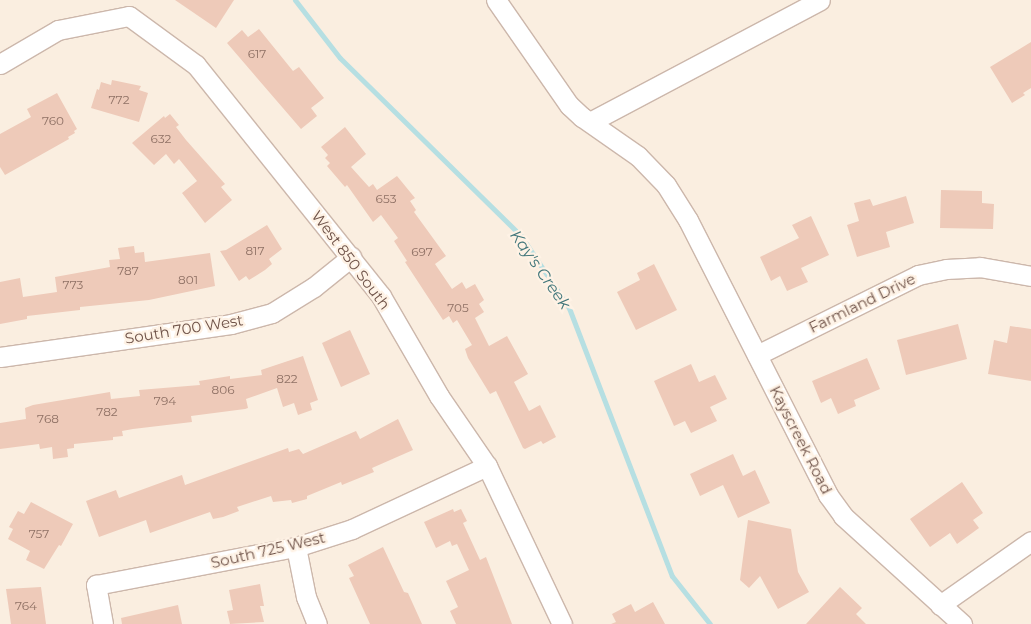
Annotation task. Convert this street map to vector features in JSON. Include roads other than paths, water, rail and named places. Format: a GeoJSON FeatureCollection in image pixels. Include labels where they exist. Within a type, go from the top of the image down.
{"type":"FeatureCollection","features":[{"type":"Feature","properties":{"kind":"street","name":"Kayscreek Road"},"geometry":{"type":"LineString","coordinates":[[496,0],[569,105],[638,156],[666,185],[688,220],[828,494],[844,516],[962,624]]}},
{"type":"Feature","properties":{"kind":"street"},"geometry":{"type":"LineString","coordinates":[[590,122],[820,0]]}},
{"type":"Feature","properties":{"kind":"street","name":"West 850 South"},"geometry":{"type":"LineString","coordinates":[[0,64],[58,30],[129,16],[196,65],[381,296],[439,396],[487,466],[562,624]]}},
{"type":"Feature","properties":{"kind":"street","name":"South 700 West"},"geometry":{"type":"LineString","coordinates":[[0,357],[231,324],[272,313],[314,288],[351,257]]}},
{"type":"Feature","properties":{"kind":"street","name":"Farmland Drive"},"geometry":{"type":"LineString","coordinates":[[757,355],[918,275],[946,269],[980,268],[1031,276]]}},
{"type":"Feature","properties":{"kind":"street","name":"South 725 West"},"geometry":{"type":"LineString","coordinates":[[103,624],[96,585],[296,547],[352,529],[487,466]]}},
{"type":"Feature","properties":{"kind":"street"},"geometry":{"type":"LineString","coordinates":[[940,605],[1031,541]]}},
{"type":"Feature","properties":{"kind":"street"},"geometry":{"type":"LineString","coordinates":[[296,547],[306,597],[317,624]]}},
{"type":"Feature","properties":{"kind":"waterway","name":"Kay's Creek"},"geometry":{"type":"LineString","coordinates":[[295,0],[340,58],[521,236],[569,308],[672,576],[710,624]]}}]}
